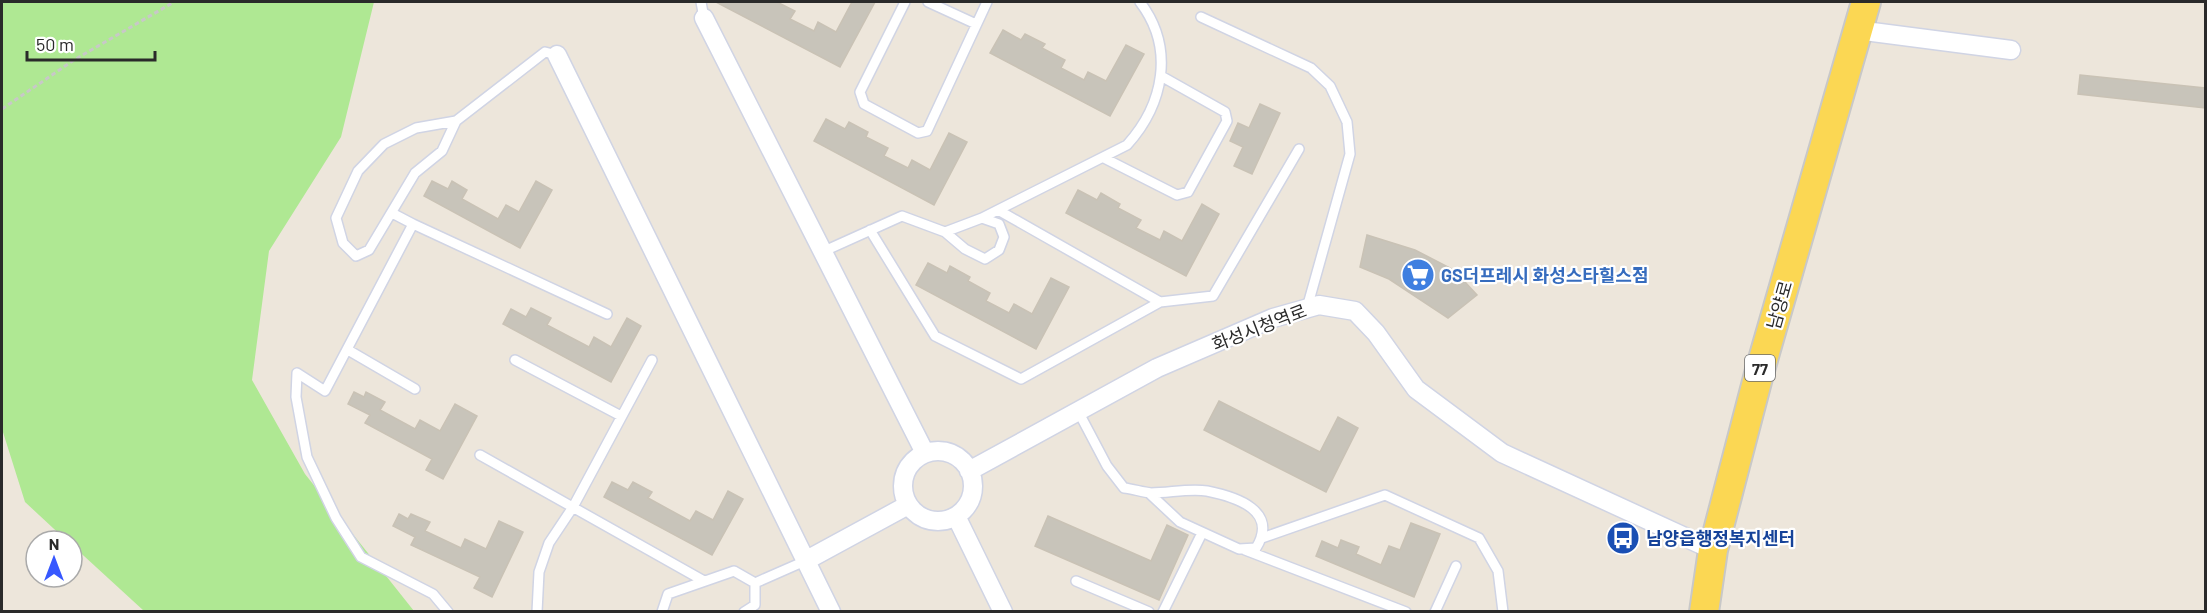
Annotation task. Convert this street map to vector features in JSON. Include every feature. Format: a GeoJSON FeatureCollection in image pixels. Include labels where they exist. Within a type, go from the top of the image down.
{"type":"FeatureCollection","features":[{"type":"Feature","properties":{"kind":"main road","name":"남양로"},"geometry":{"type":"LineString","coordinates":[[1704,612],[1713,550],[1760,370],[1866,2]]}},
{"type":"Feature","properties":{"kind":"street"},"geometry":{"type":"LineString","coordinates":[[702,10],[925,453]]}},
{"type":"Feature","properties":{"kind":"street"},"geometry":{"type":"LineString","coordinates":[[1857,30],[2011,50]]}},
{"type":"Feature","properties":{"kind":"street"},"geometry":{"type":"LineString","coordinates":[[557,55],[831,612]]}},
{"type":"Feature","properties":{"kind":"street","name":"화성시청역로"},"geometry":{"type":"LineString","coordinates":[[969,471],[1157,368],[1273,318],[1319,304],[1355,311],[1376,333],[1416,389],[1502,453],[1713,550]]}},
{"type":"Feature","properties":{"kind":"street"},"geometry":{"type":"LineString","coordinates":[[938,451],[953,454],[969,471],[973,490],[970,502],[956,516],[942,521],[930,521],[919,517],[908,506],[904,498],[903,479],[910,465],[925,453],[938,451]]}},
{"type":"Feature","properties":{"kind":"street"},"geometry":{"type":"LineString","coordinates":[[804,561],[908,506]]}},
{"type":"Feature","properties":{"kind":"street"},"geometry":{"type":"LineString","coordinates":[[956,516],[1003,612]]}},
{"type":"Feature","properties":{"kind":"lane"},"geometry":{"type":"LineString","coordinates":[[905,2],[860,92],[864,104],[918,133],[927,131],[987,2]]}},
{"type":"Feature","properties":{"kind":"lane"},"geometry":{"type":"LineString","coordinates":[[928,2],[976,24]]}},
{"type":"Feature","properties":{"kind":"lane"},"geometry":{"type":"LineString","coordinates":[[945,232],[982,218],[1104,158],[1127,145],[1144,126],[1155,103],[1161,76],[1159,40],[1149,14],[1140,2]]}},
{"type":"Feature","properties":{"kind":"lane"},"geometry":{"type":"LineString","coordinates":[[1201,17],[1311,68],[1330,86],[1347,122],[1350,154],[1307,308]]}},
{"type":"Feature","properties":{"kind":"lane"},"geometry":{"type":"LineString","coordinates":[[456,121],[416,128],[384,144],[358,171],[336,218],[343,243],[356,256],[369,250],[415,174],[442,151],[456,121],[545,52],[557,55]]}},
{"type":"Feature","properties":{"kind":"lane"},"geometry":{"type":"LineString","coordinates":[[1104,158],[1177,195],[1188,192],[1227,121],[1225,112],[1161,76]]}},
{"type":"Feature","properties":{"kind":"lane"},"geometry":{"type":"LineString","coordinates":[[870,230],[935,336],[1021,379],[1160,302],[1213,296],[1299,149]]}},
{"type":"Feature","properties":{"kind":"lane"},"geometry":{"type":"LineString","coordinates":[[998,210],[1160,302]]}},
{"type":"Feature","properties":{"kind":"lane"},"geometry":{"type":"LineString","coordinates":[[392,213],[607,314]]}},
{"type":"Feature","properties":{"kind":"lane"},"geometry":{"type":"LineString","coordinates":[[822,252],[902,216],[945,232],[965,249],[985,259],[999,250],[1004,237],[999,224],[982,218]]}},
{"type":"Feature","properties":{"kind":"lane"},"geometry":{"type":"LineString","coordinates":[[413,224],[325,391],[297,373],[296,397],[307,457],[336,518],[361,557],[432,594],[448,612]]}},
{"type":"Feature","properties":{"kind":"lane"},"geometry":{"type":"LineString","coordinates":[[348,350],[415,390]]}},
{"type":"Feature","properties":{"kind":"lane"},"geometry":{"type":"LineString","coordinates":[[515,360],[621,416]]}},
{"type":"Feature","properties":{"kind":"lane"},"geometry":{"type":"LineString","coordinates":[[537,612],[539,572],[549,543],[573,507],[652,360]]}},
{"type":"Feature","properties":{"kind":"lane"},"geometry":{"type":"LineString","coordinates":[[1078,411],[1107,466],[1124,488],[1149,493],[1206,491],[1255,508],[1262,523],[1262,538],[1256,548],[1242,549]]}},
{"type":"Feature","properties":{"kind":"lane"},"geometry":{"type":"LineString","coordinates":[[480,454],[704,581]]}},
{"type":"Feature","properties":{"kind":"lane"},"geometry":{"type":"LineString","coordinates":[[1149,493],[1180,522],[1202,533],[1406,612]]}},
{"type":"Feature","properties":{"kind":"lane"},"geometry":{"type":"LineString","coordinates":[[1262,538],[1384,495],[1479,538],[1498,571],[1503,612]]}},
{"type":"Feature","properties":{"kind":"lane"},"geometry":{"type":"LineString","coordinates":[[1163,612],[1202,533]]}},
{"type":"Feature","properties":{"kind":"lane"},"geometry":{"type":"LineString","coordinates":[[755,583],[804,561]]}},
{"type":"Feature","properties":{"kind":"lane"},"geometry":{"type":"LineString","coordinates":[[1438,611],[1456,566]]}},
{"type":"Feature","properties":{"kind":"lane"},"geometry":{"type":"LineString","coordinates":[[662,612],[668,594],[734,571],[755,583]]}},
{"type":"Feature","properties":{"kind":"lane"},"geometry":{"type":"LineString","coordinates":[[1076,581],[1149,612]]}},
{"type":"Feature","properties":{"kind":"lane"},"geometry":{"type":"LineString","coordinates":[[744,612],[755,605],[755,583]]}},
{"type":"Feature","properties":{"kind":"path"},"geometry":{"type":"LineString","coordinates":[[2,109],[74,60],[174,2]]}},
{"type":"Feature","properties":{"kind":"green space"},"geometry":{"type":"Polygon","coordinates":[[[2,2],[374,2],[341,137],[269,251],[252,380],[305,474],[414,611],[144,611],[84,556],[84,529],[54,529],[25,502],[2,429],[2,2]]]}},
{"type":"Feature","properties":{"kind":"building"},"geometry":{"type":"Polygon","coordinates":[[[716,2],[777,2],[795,11],[790,19],[814,31],[818,22],[836,32],[852,2],[875,2],[840,67],[716,2]]]}},
{"type":"Feature","properties":{"kind":"building"},"geometry":{"type":"Polygon","coordinates":[[[1003,30],[1021,40],[1025,34],[1045,44],[1042,48],[1065,60],[1061,68],[1084,80],[1088,72],[1106,81],[1126,45],[1144,54],[1110,116],[990,53],[1003,30]]]}},
{"type":"Feature","properties":{"kind":"building"},"geometry":{"type":"Polygon","coordinates":[[[2080,75],[2205,88],[2205,108],[2078,94],[2080,75]]]}},
{"type":"Feature","properties":{"kind":"building"},"geometry":{"type":"Polygon","coordinates":[[[1260,104],[1280,113],[1252,174],[1234,166],[1243,147],[1230,141],[1238,123],[1249,128],[1260,104]]]}},
{"type":"Feature","properties":{"kind":"building"},"geometry":{"type":"Polygon","coordinates":[[[826,119],[845,129],[849,122],[868,132],[866,137],[888,148],[884,156],[908,168],[912,160],[930,170],[949,133],[967,142],[934,205],[814,141],[826,119]]]}},
{"type":"Feature","properties":{"kind":"building"},"geometry":{"type":"Polygon","coordinates":[[[432,181],[448,189],[452,181],[467,190],[462,199],[498,219],[506,205],[519,212],[536,181],[552,190],[520,248],[424,196],[432,181]]]}},
{"type":"Feature","properties":{"kind":"building"},"geometry":{"type":"Polygon","coordinates":[[[1078,190],[1097,200],[1101,193],[1120,204],[1118,208],[1141,220],[1136,228],[1160,240],[1164,231],[1182,241],[1202,204],[1219,214],[1186,276],[1066,213],[1078,190]]]}},
{"type":"Feature","properties":{"kind":"building","name":"GS더프레시 화성스타힐스점"},"geometry":{"type":"Polygon","coordinates":[[[1367,235],[1415,250],[1454,270],[1477,295],[1448,318],[1389,279],[1360,267],[1367,235]]]}},
{"type":"Feature","properties":{"kind":"building"},"geometry":{"type":"Polygon","coordinates":[[[928,263],[947,273],[950,266],[970,277],[968,281],[990,293],[986,301],[1009,313],[1014,304],[1032,314],[1051,278],[1069,287],[1036,349],[916,285],[928,263]]]}},
{"type":"Feature","properties":{"kind":"building"},"geometry":{"type":"Polygon","coordinates":[[[531,308],[551,318],[547,325],[589,347],[594,337],[611,347],[627,318],[641,326],[611,382],[503,324],[511,309],[526,317],[531,308]]]}},
{"type":"Feature","properties":{"kind":"building"},"geometry":{"type":"Polygon","coordinates":[[[354,392],[364,397],[366,392],[385,402],[380,410],[415,429],[420,420],[440,431],[455,404],[477,416],[443,479],[426,470],[432,459],[365,423],[370,415],[348,404],[354,392]]]}},
{"type":"Feature","properties":{"kind":"building"},"geometry":{"type":"Polygon","coordinates":[[[1219,401],[1320,452],[1338,417],[1358,428],[1326,492],[1204,430],[1219,401]]]}},
{"type":"Feature","properties":{"kind":"building"},"geometry":{"type":"Polygon","coordinates":[[[612,482],[628,490],[633,482],[652,492],[648,498],[690,521],[696,511],[713,520],[728,491],[743,499],[712,555],[604,497],[612,482]]]}},
{"type":"Feature","properties":{"kind":"building"},"geometry":{"type":"Polygon","coordinates":[[[399,514],[408,519],[411,514],[430,522],[425,531],[461,548],[465,539],[486,549],[499,521],[523,532],[492,597],[474,588],[480,577],[411,545],[415,537],[393,526],[399,514]]]}},
{"type":"Feature","properties":{"kind":"building"},"geometry":{"type":"Polygon","coordinates":[[[1048,516],[1151,561],[1167,525],[1188,535],[1159,600],[1035,546],[1048,516]]]}},
{"type":"Feature","properties":{"kind":"building"},"geometry":{"type":"Polygon","coordinates":[[[1411,523],[1440,534],[1414,597],[1316,556],[1322,541],[1338,548],[1341,540],[1359,547],[1356,554],[1381,565],[1389,546],[1400,550],[1411,523]]]}},
{"type":"Feature","properties":{"kind":"place","name":"GS더프레시 화성스타힐스점"},"geometry":{"type":"Point","coordinates":[1418,275]}},
{"type":"Feature","properties":{"kind":"place","name":"남양읍행정복지센터"},"geometry":{"type":"Point","coordinates":[1623,538]}}]}
